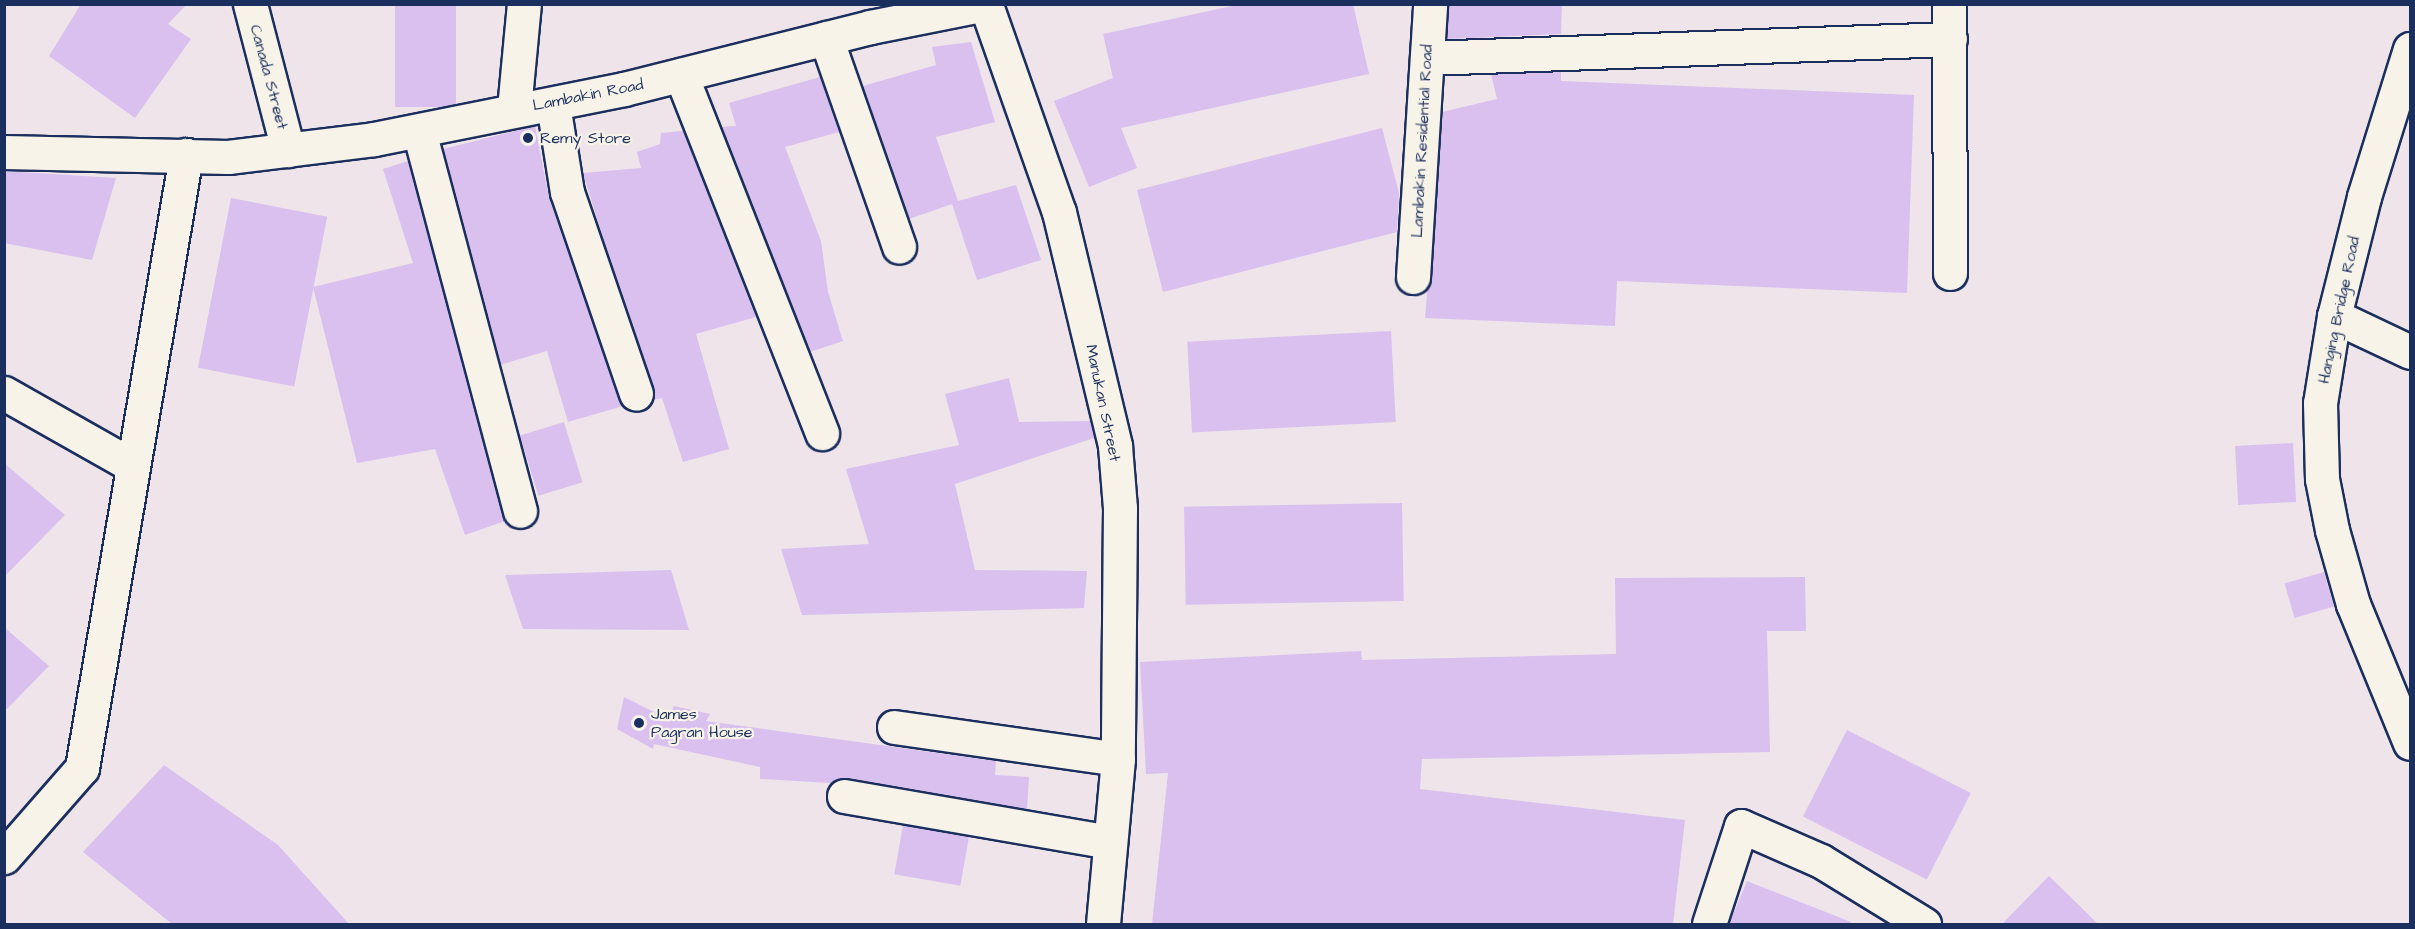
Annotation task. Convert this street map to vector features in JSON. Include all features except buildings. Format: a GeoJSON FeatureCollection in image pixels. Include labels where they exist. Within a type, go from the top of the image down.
{"type":"FeatureCollection","features":[{"type":"Feature","properties":{"kind":"street","name":"Canada Street"},"geometry":{"type":"LineString","coordinates":[[250,4],[288,150]]}},
{"type":"Feature","properties":{"kind":"street"},"geometry":{"type":"LineString","coordinates":[[514,109],[524,4]]}},
{"type":"Feature","properties":{"kind":"street","name":"Lambakin Road"},"geometry":{"type":"LineString","coordinates":[[4,152],[186,155],[288,150],[419,130],[514,109],[553,104],[681,75],[826,38],[872,16],[986,4]]}},
{"type":"Feature","properties":{"kind":"street","name":"Manukan Street"},"geometry":{"type":"LineString","coordinates":[[986,4],[1059,212],[1114,446],[1120,508],[1118,759],[1102,924]]}},
{"type":"Feature","properties":{"kind":"street","name":"Lambakin Residential Road"},"geometry":{"type":"LineString","coordinates":[[1413,277],[1430,4]]}},
{"type":"Feature","properties":{"kind":"street"},"geometry":{"type":"LineString","coordinates":[[1949,4],[1950,273]]}},
{"type":"Feature","properties":{"kind":"street"},"geometry":{"type":"LineString","coordinates":[[826,38],[899,247]]}},
{"type":"Feature","properties":{"kind":"street"},"geometry":{"type":"LineString","coordinates":[[1427,58],[1950,39]]}},
{"type":"Feature","properties":{"kind":"street","name":"Hanging Bridge Road"},"geometry":{"type":"LineString","coordinates":[[2410,49],[2334,316],[2320,403],[2322,479],[2354,604],[2410,743]]}},
{"type":"Feature","properties":{"kind":"street"},"geometry":{"type":"LineString","coordinates":[[681,75],[822,434]]}},
{"type":"Feature","properties":{"kind":"street"},"geometry":{"type":"LineString","coordinates":[[553,104],[567,192],[636,393]]}},
{"type":"Feature","properties":{"kind":"street"},"geometry":{"type":"LineString","coordinates":[[419,130],[520,511]]}},
{"type":"Feature","properties":{"kind":"street"},"geometry":{"type":"LineString","coordinates":[[4,857],[82,768],[186,155]]}},
{"type":"Feature","properties":{"kind":"street"},"geometry":{"type":"LineString","coordinates":[[2334,316],[2410,352]]}},
{"type":"Feature","properties":{"kind":"street"},"geometry":{"type":"LineString","coordinates":[[4,393],[133,466]]}},
{"type":"Feature","properties":{"kind":"street"},"geometry":{"type":"LineString","coordinates":[[894,727],[1118,759]]}},
{"type":"Feature","properties":{"kind":"street"},"geometry":{"type":"LineString","coordinates":[[844,796],[1110,842]]}},
{"type":"Feature","properties":{"kind":"street"},"geometry":{"type":"LineString","coordinates":[[1709,924],[1741,826],[1821,861],[1924,924]]}},
{"type":"Feature","properties":{"kind":"place","name":"Remy Store"},"geometry":{"type":"Point","coordinates":[528,138]}},
{"type":"Feature","properties":{"kind":"place","name":"James Pagran House"},"geometry":{"type":"Point","coordinates":[639,723]}}]}
